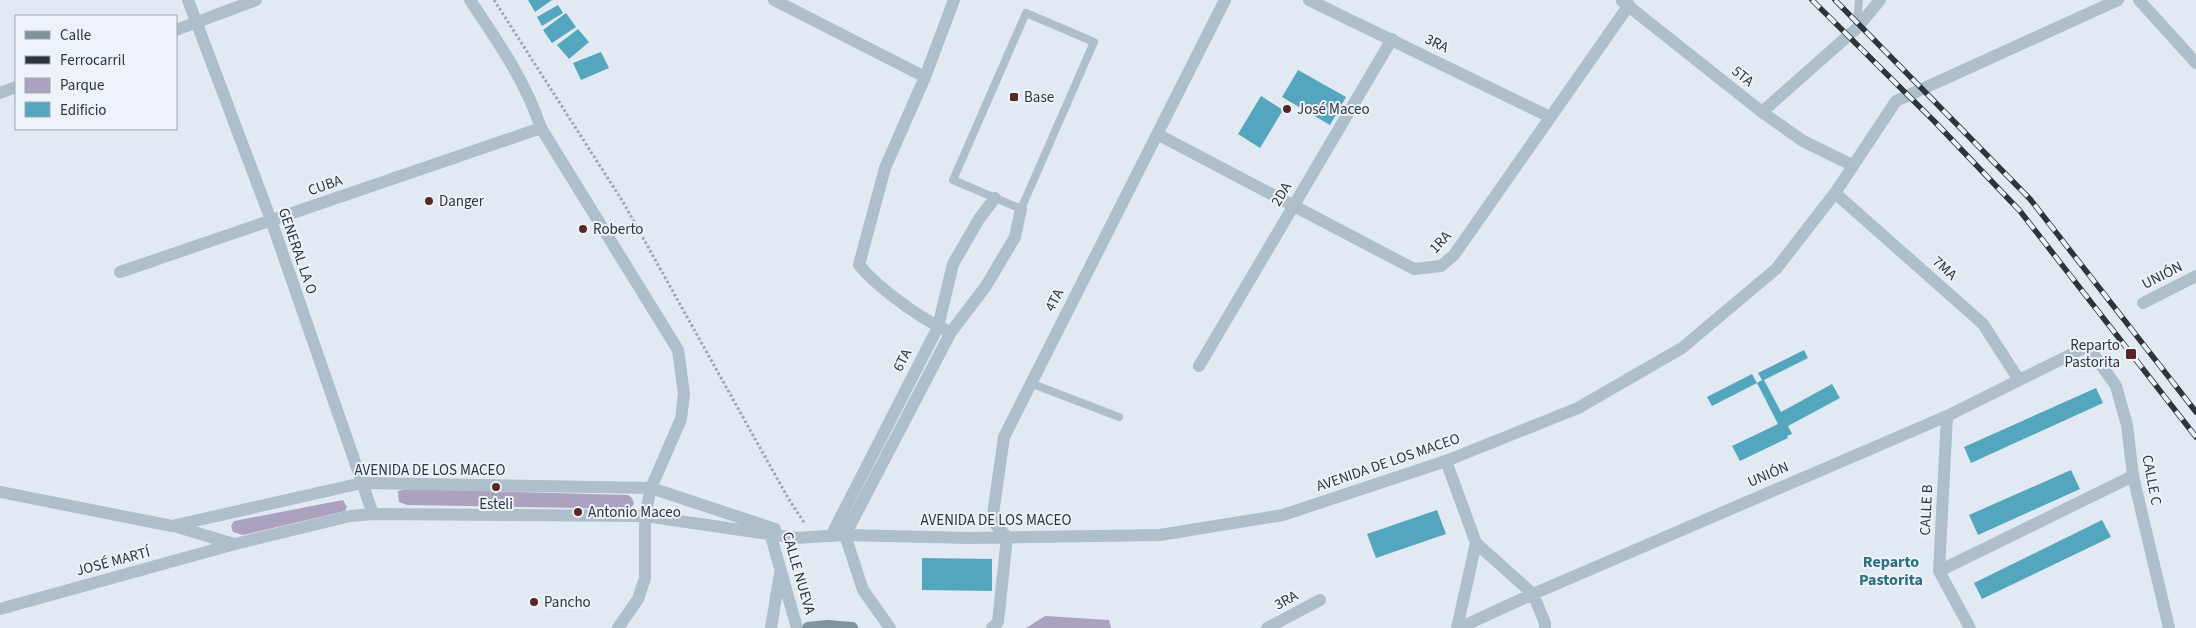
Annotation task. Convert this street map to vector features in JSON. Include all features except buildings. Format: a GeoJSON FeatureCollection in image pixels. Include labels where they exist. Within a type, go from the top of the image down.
{"type":"FeatureCollection","features":[{"type":"Feature","properties":{"kind":"main road"},"geometry":{"type":"LineString","coordinates":[[808,628],[828,626],[852,628]]}},
{"type":"Feature","properties":{"kind":"street","name":"GENERAL LA O"},"geometry":{"type":"LineString","coordinates":[[188,0],[271,220],[373,514]]}},
{"type":"Feature","properties":{"kind":"street"},"geometry":{"type":"LineString","coordinates":[[178,29],[256,0]]}},
{"type":"Feature","properties":{"kind":"street"},"geometry":{"type":"LineString","coordinates":[[470,0],[502,48],[530,96],[542,128],[678,350],[684,394],[681,419],[651,488],[645,516],[646,578],[638,599],[618,628]]}},
{"type":"Feature","properties":{"kind":"street"},"geometry":{"type":"LineString","coordinates":[[774,0],[925,77]]}},
{"type":"Feature","properties":{"kind":"street"},"geometry":{"type":"LineString","coordinates":[[951,332],[938,327],[871,279],[859,265],[885,168],[925,77],[954,0]]}},
{"type":"Feature","properties":{"kind":"street","name":"4TA"},"geometry":{"type":"LineString","coordinates":[[1007,537],[992,521],[1004,437],[1225,0]]}},
{"type":"Feature","properties":{"kind":"street","name":"3RA"},"geometry":{"type":"LineString","coordinates":[[1309,0],[1550,117]]}},
{"type":"Feature","properties":{"kind":"street"},"geometry":{"type":"LineString","coordinates":[[1762,112],[1857,28],[1880,0]]}},
{"type":"Feature","properties":{"kind":"street","name":"AVENIDA DE LOS MACEO"},"geometry":{"type":"LineString","coordinates":[[0,492],[172,526],[362,483],[651,488],[770,531],[796,538],[845,535],[1007,537],[1160,535],[1283,515],[1446,461],[1578,408],[1682,348],[1776,269],[1835,192],[1896,101],[2118,0]]}},
{"type":"Feature","properties":{"kind":"street"},"geometry":{"type":"LineString","coordinates":[[2140,0],[2196,63]]}},
{"type":"Feature","properties":{"kind":"street","name":"1RA"},"geometry":{"type":"LineString","coordinates":[[1157,134],[1414,269],[1441,266],[1454,255],[1550,117],[1625,2]]}},
{"type":"Feature","properties":{"kind":"street","name":"5TA"},"geometry":{"type":"LineString","coordinates":[[1625,2],[1762,112],[1803,141],[1852,165]]}},
{"type":"Feature","properties":{"kind":"street","name":"2DA"},"geometry":{"type":"LineString","coordinates":[[1200,366],[1392,39]]}},
{"type":"Feature","properties":{"kind":"street"},"geometry":{"type":"LineString","coordinates":[[0,93],[15,87]]}},
{"type":"Feature","properties":{"kind":"street","name":"CUBA"},"geometry":{"type":"LineString","coordinates":[[120,272],[542,128]]}},
{"type":"Feature","properties":{"kind":"street","name":"7MA"},"geometry":{"type":"LineString","coordinates":[[1835,192],[1983,324],[2019,380]]}},
{"type":"Feature","properties":{"kind":"street","name":"6TA"},"geometry":{"type":"LineString","coordinates":[[831,536],[938,327],[953,264],[979,219],[995,198]]}},
{"type":"Feature","properties":{"kind":"street","name":"6TA"},"geometry":{"type":"LineString","coordinates":[[845,535],[951,332],[986,286],[1015,237],[1021,209]]}},
{"type":"Feature","properties":{"kind":"street","name":"UNIÓN"},"geometry":{"type":"LineString","coordinates":[[2143,303],[2196,276]]}},
{"type":"Feature","properties":{"kind":"street","name":"UNIÓN"},"geometry":{"type":"LineString","coordinates":[[1458,628],[1947,416],[2088,346]]}},
{"type":"Feature","properties":{"kind":"street","name":"CALLE C"},"geometry":{"type":"LineString","coordinates":[[2088,346],[2116,386],[2127,425],[2133,476],[2168,628]]}},
{"type":"Feature","properties":{"kind":"street","name":"CALLE B"},"geometry":{"type":"LineString","coordinates":[[1939,571],[1947,416]]}},
{"type":"Feature","properties":{"kind":"street"},"geometry":{"type":"LineString","coordinates":[[1446,461],[1476,543],[1533,594],[1545,623],[1545,628]]}},
{"type":"Feature","properties":{"kind":"street"},"geometry":{"type":"LineString","coordinates":[[1970,628],[1939,571],[2133,476]]}},
{"type":"Feature","properties":{"kind":"street","name":"AVENIDA DE LOS MACEO"},"geometry":{"type":"LineString","coordinates":[[235,544],[350,516],[373,514],[645,516],[813,536],[831,536]]}},
{"type":"Feature","properties":{"kind":"street"},"geometry":{"type":"LineString","coordinates":[[172,526],[235,544]]}},
{"type":"Feature","properties":{"kind":"street","name":"CALLE NUEVA"},"geometry":{"type":"LineString","coordinates":[[770,531],[797,628]]}},
{"type":"Feature","properties":{"kind":"street"},"geometry":{"type":"LineString","coordinates":[[845,535],[863,590],[890,628]]}},
{"type":"Feature","properties":{"kind":"street"},"geometry":{"type":"LineString","coordinates":[[992,628],[998,622],[1007,537]]}},
{"type":"Feature","properties":{"kind":"street","name":"UNIÓN"},"geometry":{"type":"LineString","coordinates":[[1458,628],[1476,543]]}},
{"type":"Feature","properties":{"kind":"street","name":"JOSÉ MARTÍ"},"geometry":{"type":"LineString","coordinates":[[0,608],[235,544]]}},
{"type":"Feature","properties":{"kind":"street"},"geometry":{"type":"LineString","coordinates":[[771,628],[781,568]]}},
{"type":"Feature","properties":{"kind":"street","name":"3RA"},"geometry":{"type":"LineString","coordinates":[[1267,628],[1320,600]]}},
{"type":"Feature","properties":{"kind":"lane"},"geometry":{"type":"LineString","coordinates":[[1857,28],[1859,0]]}},
{"type":"Feature","properties":{"kind":"lane"},"geometry":{"type":"LineString","coordinates":[[1026,13],[1094,42],[1021,209],[953,180],[1026,13]]}},
{"type":"Feature","properties":{"kind":"lane"},"geometry":{"type":"LineString","coordinates":[[1030,383],[1119,417]]}},
{"type":"Feature","properties":{"kind":"path"},"geometry":{"type":"LineString","coordinates":[[494,0],[623,202],[788,498],[813,536]]}},
{"type":"Feature","properties":{"kind":"green space"},"geometry":{"type":"Polygon","coordinates":[[[406,489],[628,495],[632,498],[634,504],[630,509],[407,505],[399,502],[398,491],[406,489]]]}},
{"type":"Feature","properties":{"kind":"green space"},"geometry":{"type":"Polygon","coordinates":[[[343,500],[347,507],[345,511],[243,535],[233,532],[231,526],[234,521],[343,500]]]}},
{"type":"Feature","properties":{"kind":"green space"},"geometry":{"type":"Polygon","coordinates":[[[1045,616],[1109,620],[1111,628],[1026,628],[1045,616]]]}},
{"type":"Feature","properties":{"kind":"railway"},"geometry":{"type":"LineString","coordinates":[[1812,0],[1935,122],[2020,211],[2196,437]]}},
{"type":"Feature","properties":{"kind":"railway"},"geometry":{"type":"LineString","coordinates":[[1835,0],[2030,199],[2196,412]]}},
{"type":"Feature","properties":{"kind":"place","name":"Base"},"geometry":{"type":"Point","coordinates":[1014,97]}},
{"type":"Feature","properties":{"kind":"place","name":"José Maceo"},"geometry":{"type":"Point","coordinates":[1287,109]}},
{"type":"Feature","properties":{"kind":"place","name":"Danger"},"geometry":{"type":"Point","coordinates":[429,201]}},
{"type":"Feature","properties":{"kind":"place","name":"Roberto"},"geometry":{"type":"Point","coordinates":[583,229]}},
{"type":"Feature","properties":{"kind":"place","name":"Reparto Pastorita"},"geometry":{"type":"Point","coordinates":[2131,354]}},
{"type":"Feature","properties":{"kind":"place","name":"Esteli"},"geometry":{"type":"Point","coordinates":[496,487]}},
{"type":"Feature","properties":{"kind":"place","name":"Antonio Maceo"},"geometry":{"type":"Point","coordinates":[578,512]}},
{"type":"Feature","properties":{"kind":"place","name":"Pancho"},"geometry":{"type":"Point","coordinates":[534,602]}},
{"type":"Feature","properties":{"kind":"district","name":"Reparto Pastorita"},"geometry":{"type":"Point","coordinates":[1891,570]}}]}
